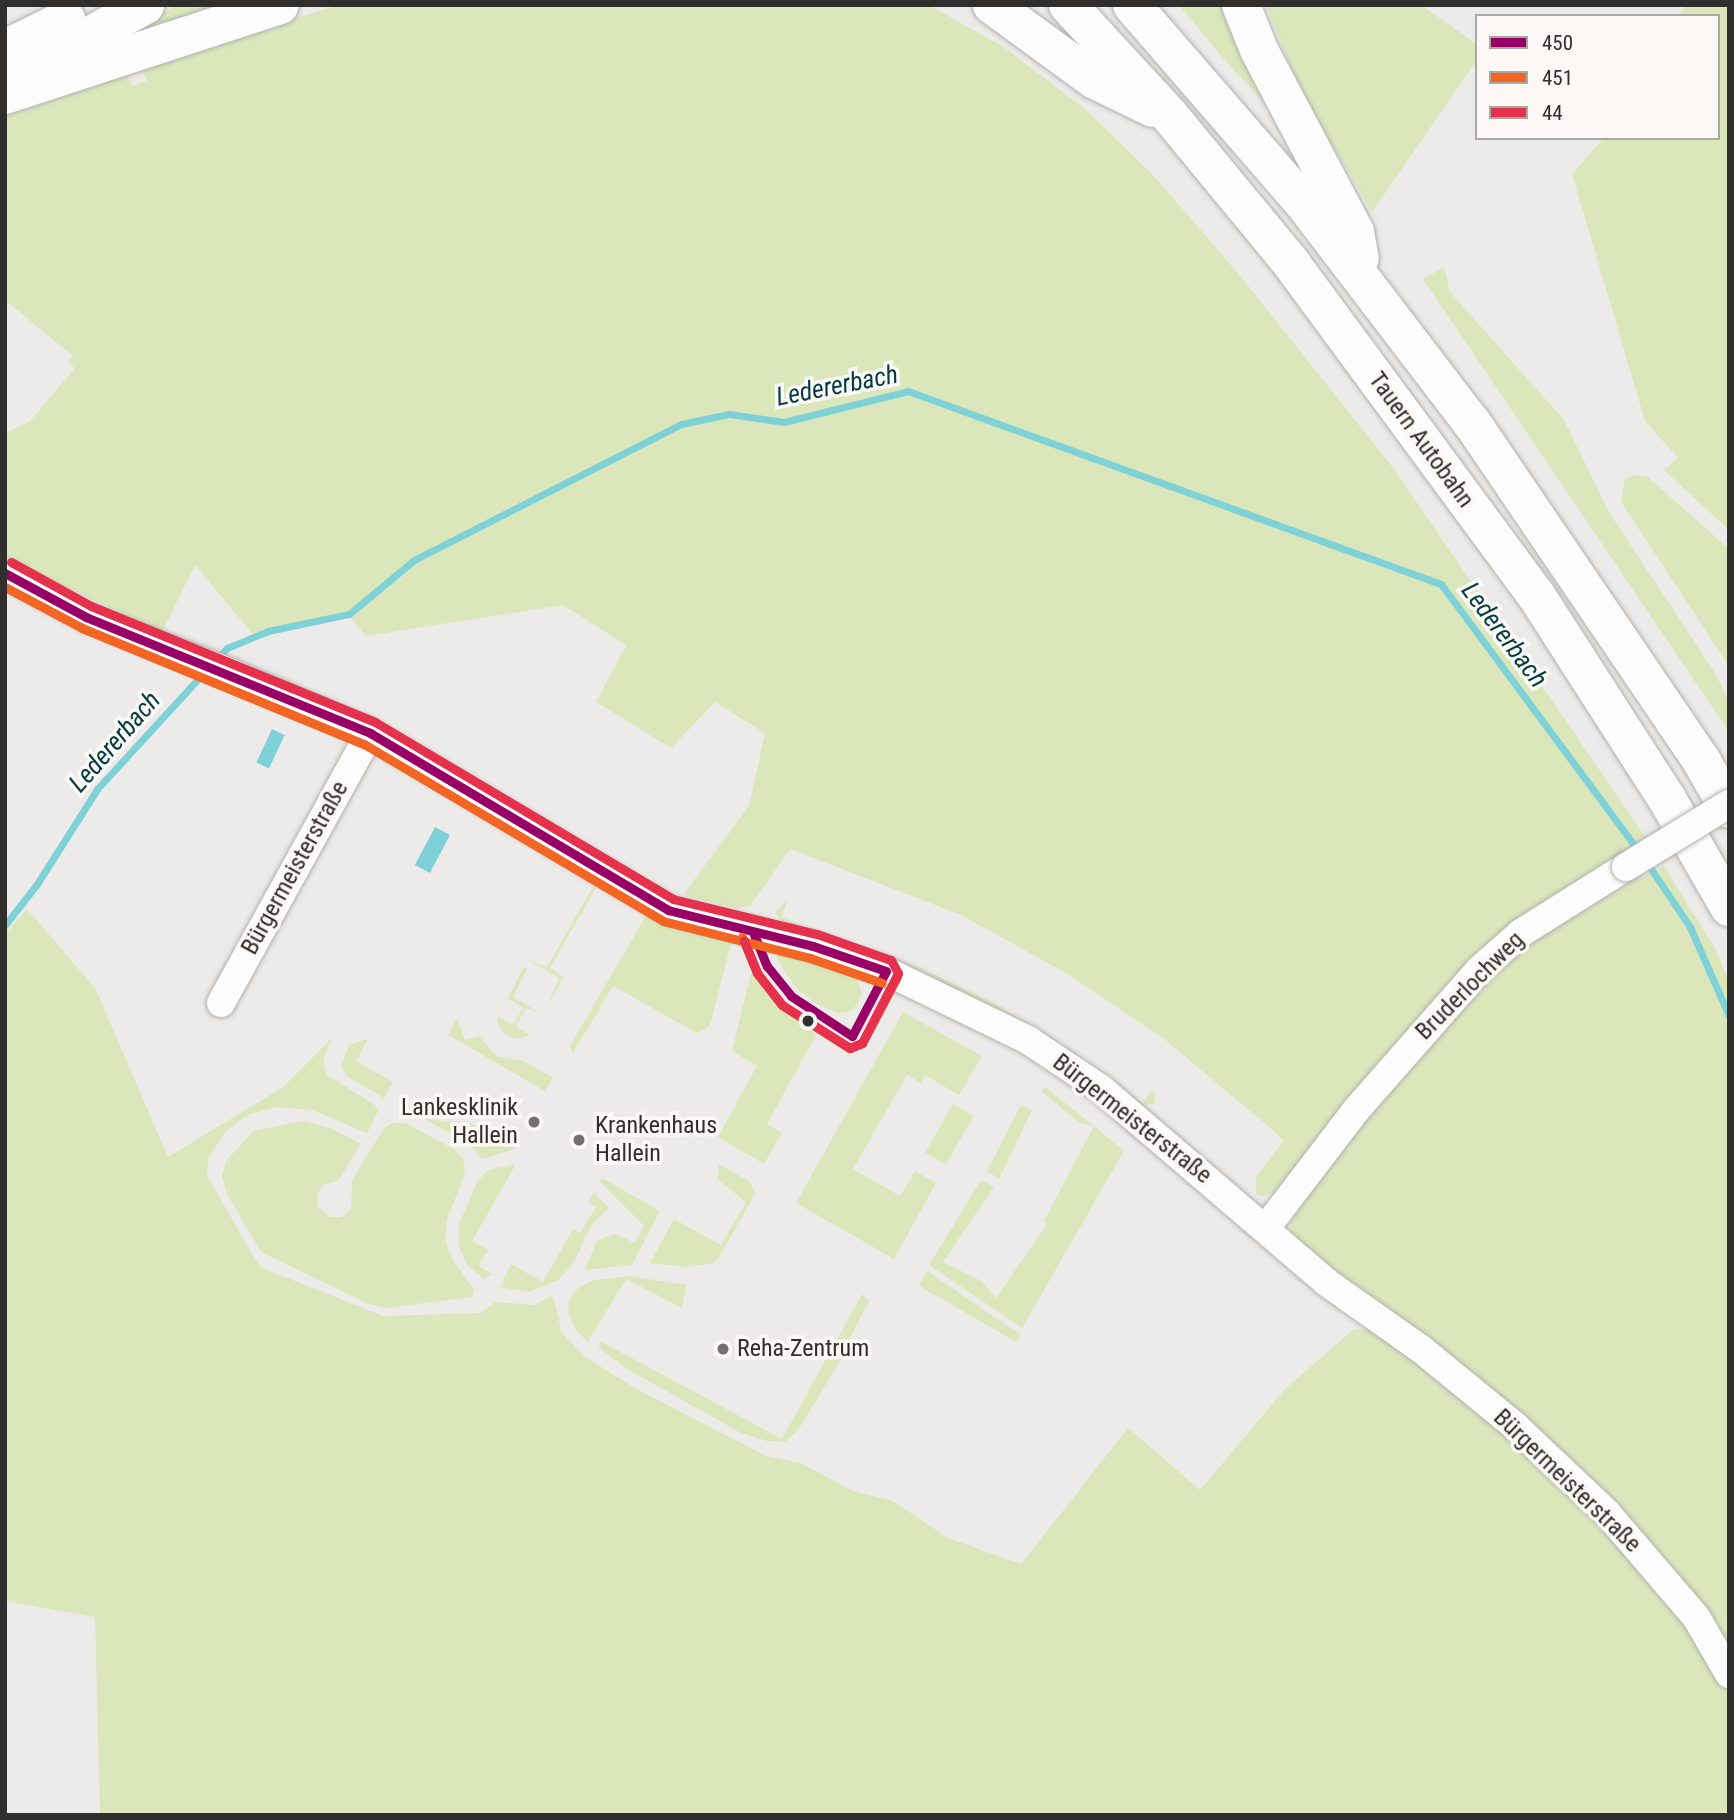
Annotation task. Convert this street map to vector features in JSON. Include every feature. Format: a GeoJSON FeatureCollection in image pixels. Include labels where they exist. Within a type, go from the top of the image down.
{"type":"FeatureCollection","features":[{"type":"Feature","properties":{"kind":"highway"},"geometry":{"type":"LineString","coordinates":[[19,42],[69,5]]}},
{"type":"Feature","properties":{"kind":"highway"},"geometry":{"type":"LineString","coordinates":[[19,42],[96,5]]}},
{"type":"Feature","properties":{"kind":"highway"},"geometry":{"type":"LineString","coordinates":[[5,84],[145,5]]}},
{"type":"Feature","properties":{"kind":"highway"},"geometry":{"type":"LineString","coordinates":[[5,95],[280,5]]}},
{"type":"Feature","properties":{"kind":"highway"},"geometry":{"type":"LineString","coordinates":[[992,5],[1095,80],[1170,116]]}},
{"type":"Feature","properties":{"kind":"highway","name":"Tauern Autobahn"},"geometry":{"type":"LineString","coordinates":[[1069,5],[1170,116],[1291,263],[1536,595],[1667,799],[1729,907]]}},
{"type":"Feature","properties":{"kind":"highway","name":"Tauern Autobahn"},"geometry":{"type":"LineString","coordinates":[[1132,5],[1302,201],[1364,282],[1540,520],[1729,807]]}},
{"type":"Feature","properties":{"kind":"highway"},"geometry":{"type":"LineString","coordinates":[[1241,5],[1259,50],[1355,232],[1364,282]]}},
{"type":"Feature","properties":{"kind":"street","name":"Bürgermeisterstraße"},"geometry":{"type":"LineString","coordinates":[[5,573],[86,617],[210,664],[370,733],[668,909],[813,946],[886,971],[1028,1040],[1100,1088],[1326,1282],[1421,1349],[1515,1426],[1596,1503],[1696,1617],[1729,1674]]}},
{"type":"Feature","properties":{"kind":"street","name":"Bürgermeisterstraße"},"geometry":{"type":"LineString","coordinates":[[221,1003],[370,733]]}},
{"type":"Feature","properties":{"kind":"street","name":"Bruderlochweg"},"geometry":{"type":"LineString","coordinates":[[1266,1228],[1357,1109],[1479,970],[1521,933],[1729,807]]}},
{"type":"Feature","properties":{"kind":"green space"},"geometry":{"type":"Polygon","coordinates":[[[176,5],[232,5],[139,34],[144,26],[176,5]]]}},
{"type":"Feature","properties":{"kind":"green space"},"geometry":{"type":"Polygon","coordinates":[[[339,5],[929,5],[1005,48],[1085,109],[1154,176],[1242,278],[1394,469],[1648,841],[1604,864],[1477,951],[1276,1192],[1263,1196],[1256,1194],[1256,1177],[1283,1141],[1275,1132],[1163,1038],[1066,973],[961,915],[790,849],[750,906],[735,908],[683,895],[749,806],[765,733],[715,702],[671,748],[596,702],[626,645],[563,605],[366,636],[349,616],[256,638],[195,565],[162,632],[16,564],[5,553],[5,433],[30,421],[75,368],[68,362],[73,356],[5,300],[5,117],[127,75],[132,86],[147,81],[142,70],[198,48],[339,5]]]}},
{"type":"Feature","properties":{"kind":"green space"},"geometry":{"type":"Polygon","coordinates":[[[1179,5],[1226,5],[1270,109],[1223,58],[1179,5]]]}},
{"type":"Feature","properties":{"kind":"green space"},"geometry":{"type":"Polygon","coordinates":[[[1266,5],[1421,5],[1475,43],[1475,63],[1372,212],[1299,87],[1266,5]]]}},
{"type":"Feature","properties":{"kind":"green space"},"geometry":{"type":"Polygon","coordinates":[[[1685,5],[1729,5],[1729,530],[1664,470],[1678,458],[1645,421],[1572,174],[1602,140],[1720,140],[1720,14],[1682,14],[1685,5]]]}},
{"type":"Feature","properties":{"kind":"green space"},"geometry":{"type":"Polygon","coordinates":[[[1444,267],[1450,292],[1564,420],[1609,512],[1713,670],[1729,700],[1729,732],[1423,279],[1444,267]]]}},
{"type":"Feature","properties":{"kind":"green space"},"geometry":{"type":"Polygon","coordinates":[[[1635,475],[1648,477],[1729,549],[1729,666],[1621,502],[1625,478],[1635,475]]]}},
{"type":"Feature","properties":{"kind":"green space"},"geometry":{"type":"Polygon","coordinates":[[[1664,866],[1716,950],[1729,981],[1729,1660],[1697,1607],[1292,1244],[1290,1228],[1293,1212],[1412,1055],[1532,936],[1664,866]]]}},
{"type":"Feature","properties":{"kind":"green space"},"geometry":{"type":"Polygon","coordinates":[[[596,881],[599,882],[550,968],[564,977],[547,1007],[559,978],[528,960],[547,967],[596,881]]]}},
{"type":"Feature","properties":{"kind":"green space"},"geometry":{"type":"Polygon","coordinates":[[[787,901],[782,918],[916,966],[994,1003],[1069,1049],[1143,1103],[1154,1088],[1155,1103],[1139,1107],[914,969],[781,921],[775,912],[787,901]]]}},
{"type":"Feature","properties":{"kind":"green space"},"geometry":{"type":"Polygon","coordinates":[[[27,909],[95,988],[168,1157],[283,1087],[332,1038],[323,1060],[327,1075],[375,1105],[378,1111],[367,1133],[312,1110],[277,1107],[248,1115],[226,1131],[209,1157],[207,1176],[260,1267],[383,1316],[481,1313],[495,1302],[534,1305],[553,1295],[562,1333],[584,1356],[633,1387],[766,1456],[801,1463],[853,1491],[893,1501],[948,1538],[1021,1564],[1128,1428],[1200,1490],[1285,1389],[1354,1329],[1378,1330],[1567,1483],[1691,1621],[1729,1690],[1729,1815],[100,1815],[95,1617],[5,1601],[5,934],[27,909]]]}},
{"type":"Feature","properties":{"kind":"green space"},"geometry":{"type":"Polygon","coordinates":[[[648,912],[731,943],[710,1026],[697,1033],[613,986],[573,1053],[570,1046],[648,912]]]}},
{"type":"Feature","properties":{"kind":"green space"},"geometry":{"type":"Polygon","coordinates":[[[781,951],[855,973],[862,994],[858,1004],[851,1011],[838,1013],[816,1004],[797,989],[784,971],[777,957],[781,951]]]}},
{"type":"Feature","properties":{"kind":"green space"},"geometry":{"type":"Polygon","coordinates":[[[524,967],[527,969],[513,997],[540,1013],[526,1008],[516,1026],[530,1035],[517,1039],[504,1034],[497,1022],[498,1016],[513,1025],[523,1008],[508,998],[524,967]]]}},
{"type":"Feature","properties":{"kind":"green space"},"geometry":{"type":"Polygon","coordinates":[[[751,973],[816,1035],[767,1124],[782,1133],[764,1164],[718,1137],[757,1066],[732,1051],[751,973]]]}},
{"type":"Feature","properties":{"kind":"green space"},"geometry":{"type":"Polygon","coordinates":[[[903,1012],[982,1056],[959,1095],[925,1075],[921,1083],[907,1075],[853,1169],[900,1196],[915,1171],[936,1183],[894,1259],[796,1203],[903,1012]]]}},
{"type":"Feature","properties":{"kind":"green space"},"geometry":{"type":"Polygon","coordinates":[[[457,1018],[465,1040],[479,1036],[496,1056],[524,1061],[553,1078],[545,1091],[448,1035],[457,1018]]]}},
{"type":"Feature","properties":{"kind":"green space"},"geometry":{"type":"Polygon","coordinates":[[[368,1039],[356,1061],[393,1082],[384,1098],[346,1076],[341,1067],[349,1045],[368,1039]]]}},
{"type":"Feature","properties":{"kind":"green space"},"geometry":{"type":"Polygon","coordinates":[[[1045,1087],[1094,1126],[1080,1123],[1042,1092],[1045,1087]]]}},
{"type":"Feature","properties":{"kind":"green space"},"geometry":{"type":"Polygon","coordinates":[[[953,1104],[974,1116],[946,1164],[925,1152],[953,1104]]]}},
{"type":"Feature","properties":{"kind":"green space"},"geometry":{"type":"Polygon","coordinates":[[[1021,1105],[1032,1110],[999,1179],[987,1171],[1021,1105]]]}},
{"type":"Feature","properties":{"kind":"green space"},"geometry":{"type":"Polygon","coordinates":[[[412,1106],[443,1122],[467,1121],[516,1149],[482,1159],[469,1144],[403,1107],[412,1106]]]}},
{"type":"Feature","properties":{"kind":"green space"},"geometry":{"type":"Polygon","coordinates":[[[302,1121],[331,1128],[361,1144],[338,1181],[324,1184],[317,1194],[318,1207],[330,1217],[341,1217],[351,1210],[352,1180],[384,1128],[392,1123],[405,1123],[454,1149],[463,1159],[465,1173],[447,1220],[445,1239],[452,1259],[474,1289],[472,1297],[386,1308],[368,1304],[261,1252],[228,1196],[222,1177],[226,1161],[253,1131],[302,1121]]]}},
{"type":"Feature","properties":{"kind":"green space"},"geometry":{"type":"Polygon","coordinates":[[[1094,1126],[1124,1151],[1022,1328],[929,1265],[981,1180],[994,1187],[943,1262],[981,1281],[996,1298],[1047,1224],[1044,1221],[1094,1126]]]}},
{"type":"Feature","properties":{"kind":"green space"},"geometry":{"type":"Polygon","coordinates":[[[516,1164],[472,1241],[488,1250],[479,1266],[492,1274],[484,1279],[467,1265],[459,1246],[459,1224],[477,1182],[488,1170],[516,1164]]]}},
{"type":"Feature","properties":{"kind":"green space"},"geometry":{"type":"Polygon","coordinates":[[[719,1164],[750,1182],[755,1194],[719,1257],[714,1263],[687,1267],[650,1263],[674,1219],[721,1245],[746,1202],[717,1179],[719,1164]]]}},
{"type":"Feature","properties":{"kind":"green space"},"geometry":{"type":"Polygon","coordinates":[[[602,1178],[660,1211],[632,1265],[585,1270],[597,1240],[615,1234],[635,1243],[644,1226],[600,1182],[602,1178]]]}},
{"type":"Feature","properties":{"kind":"green space"},"geometry":{"type":"Polygon","coordinates":[[[594,1193],[609,1208],[592,1224],[574,1262],[559,1280],[529,1292],[500,1287],[511,1264],[543,1282],[573,1229],[580,1233],[596,1207],[588,1202],[594,1193]]]}},
{"type":"Feature","properties":{"kind":"green space"},"geometry":{"type":"Polygon","coordinates":[[[927,1271],[1020,1334],[1018,1343],[919,1286],[927,1271]]]}},
{"type":"Feature","properties":{"kind":"green space"},"geometry":{"type":"Polygon","coordinates":[[[629,1276],[686,1285],[682,1308],[626,1279],[588,1342],[575,1329],[568,1312],[569,1300],[578,1288],[594,1280],[629,1276]]]}},
{"type":"Feature","properties":{"kind":"green space"},"geometry":{"type":"Polygon","coordinates":[[[862,1294],[869,1301],[845,1348],[835,1343],[862,1294]]]}},
{"type":"Feature","properties":{"kind":"green space"},"geometry":{"type":"Polygon","coordinates":[[[600,1341],[782,1439],[831,1350],[843,1356],[798,1430],[785,1442],[767,1441],[739,1432],[629,1370],[599,1348],[600,1341]]]}},
{"type":"Feature","properties":{"kind":"water"},"geometry":{"type":"Polygon","coordinates":[[[272,729],[285,735],[269,768],[256,763],[272,729]]]}},
{"type":"Feature","properties":{"kind":"water"},"geometry":{"type":"Polygon","coordinates":[[[435,827],[450,835],[430,873],[415,865],[435,827]]]}},
{"type":"Feature","properties":{"kind":"waterway","name":"Ledererbach"},"geometry":{"type":"LineString","coordinates":[[217,659],[227,648],[268,631],[349,614],[414,560],[681,424],[729,414],[784,422],[908,391],[1441,584],[1640,853]]}},
{"type":"Feature","properties":{"kind":"waterway","name":"Ledererbach"},"geometry":{"type":"LineString","coordinates":[[5,925],[37,884],[98,788],[206,670]]}},
{"type":"Feature","properties":{"kind":"waterway","name":"Ledererbach"},"geometry":{"type":"LineString","coordinates":[[1647,863],[1690,927],[1729,1016]]}},
{"type":"Feature","properties":{"kind":"transit line","name":"44"},"geometry":{"type":"LineString","coordinates":[[11,562],[91,606],[375,722],[673,899],[817,934],[891,960],[898,973],[862,1043],[850,1048],[782,1005],[757,973],[744,941]]}},
{"type":"Feature","properties":{"kind":"transit line","name":"450"},"geometry":{"type":"LineString","coordinates":[[5,573],[86,617],[370,733],[668,910],[813,946],[886,971]]}},
{"type":"Feature","properties":{"kind":"transit line","name":"451"},"geometry":{"type":"LineString","coordinates":[[5,587],[82,628],[364,744],[663,921],[810,958],[882,983]]}},
{"type":"Feature","properties":{"kind":"transit line","name":"450"},"geometry":{"type":"LineString","coordinates":[[753,932],[767,966],[791,996],[852,1036],[886,971]]}},
{"type":"Feature","properties":{"kind":"transit line","name":"451"},"geometry":{"type":"LineString","coordinates":[[742,937],[757,973],[782,1005],[849,1048],[862,1043],[897,977]]}},
{"type":"Feature","properties":{"kind":"place","name":"Lankesklinik Hallein"},"geometry":{"type":"Point","coordinates":[534,1122]}},
{"type":"Feature","properties":{"kind":"place","name":"Krankenhaus Hallein"},"geometry":{"type":"Point","coordinates":[579,1140]}},
{"type":"Feature","properties":{"kind":"place","name":"Reha-Zentrum"},"geometry":{"type":"Point","coordinates":[723,1349]}}]}
